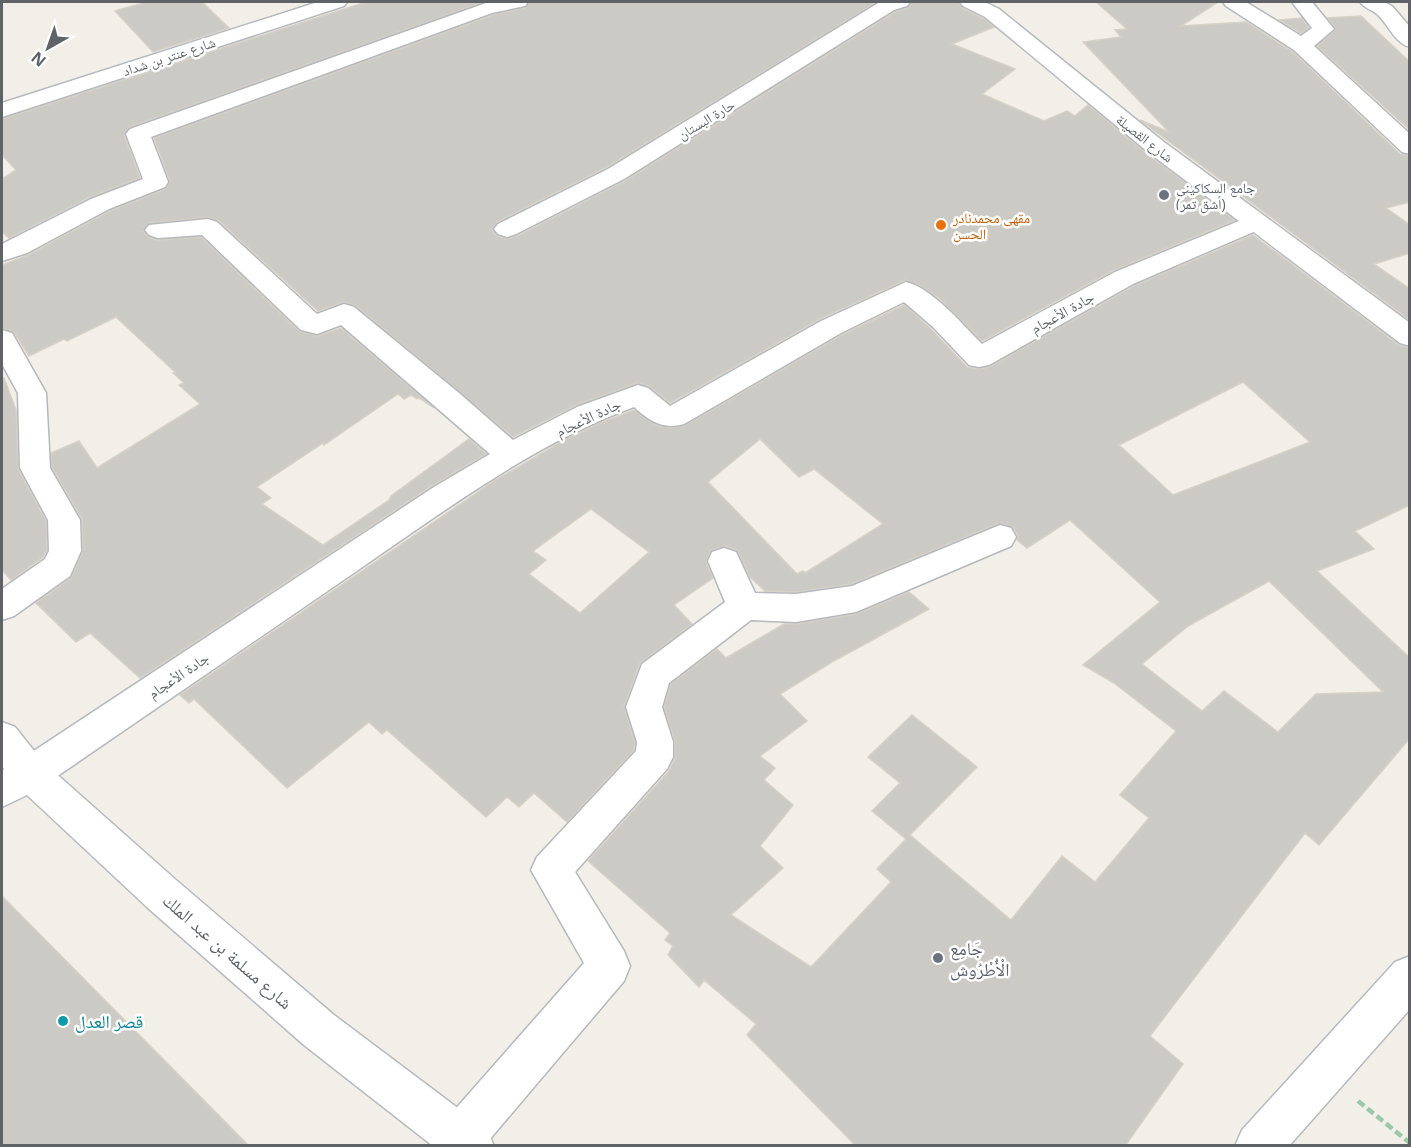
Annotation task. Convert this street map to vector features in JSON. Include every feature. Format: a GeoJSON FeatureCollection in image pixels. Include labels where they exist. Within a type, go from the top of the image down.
{"type":"FeatureCollection","features":[{"type":"Feature","properties":{"kind":"street","name":"شارع عنتر بن شداد"},"geometry":{"type":"LineString","coordinates":[[2,110],[337,2]]}},
{"type":"Feature","properties":{"kind":"street"},"geometry":{"type":"LineString","coordinates":[[2,253],[100,204],[156,182],[138,134],[487,8],[518,2]]}},
{"type":"Feature","properties":{"kind":"street","name":"حارة البستان"},"geometry":{"type":"LineString","coordinates":[[507,229],[616,174],[887,6],[900,2]]}},
{"type":"Feature","properties":{"kind":"street","name":"شارع القصيلة"},"geometry":{"type":"LineString","coordinates":[[970,2],[992,13],[1155,147],[1409,335]]}},
{"type":"Feature","properties":{"kind":"street"},"geometry":{"type":"LineString","coordinates":[[1233,2],[1301,46],[1410,147]]}},
{"type":"Feature","properties":{"kind":"street"},"geometry":{"type":"LineString","coordinates":[[1301,46],[1324,29],[1302,2]]}},
{"type":"Feature","properties":{"kind":"street"},"geometry":{"type":"LineString","coordinates":[[1377,6],[1410,7]]}},
{"type":"Feature","properties":{"kind":"street"},"geometry":{"type":"LineString","coordinates":[[1377,6],[1410,41]]}},
{"type":"Feature","properties":{"kind":"street","name":"جادة الأعجام"},"geometry":{"type":"LineString","coordinates":[[16,782],[445,495],[510,455],[615,402],[638,395],[659,414],[674,417],[831,327],[906,290],[943,321],[979,358],[1124,278],[1256,222]]}},
{"type":"Feature","properties":{"kind":"street"},"geometry":{"type":"LineString","coordinates":[[158,230],[208,226],[311,324],[317,325],[344,313],[421,379],[470,416],[510,455]]}},
{"type":"Feature","properties":{"kind":"street"},"geometry":{"type":"LineString","coordinates":[[2,339],[32,393],[35,468],[64,520],[65,551],[58,567],[2,606]]}},
{"type":"Feature","properties":{"kind":"street"},"geometry":{"type":"LineString","coordinates":[[465,1142],[609,966],[551,870],[654,757],[655,742],[644,707],[654,675],[744,606],[796,608],[856,599],[1000,537]]}},
{"type":"Feature","properties":{"kind":"street"},"geometry":{"type":"LineString","coordinates":[[724,561],[744,606]]}},
{"type":"Feature","properties":{"kind":"street","name":"شارع مسلمة بن عبد الملك"},"geometry":{"type":"LineString","coordinates":[[2,738],[16,782],[162,894],[319,1030],[465,1142]]}},
{"type":"Feature","properties":{"kind":"street"},"geometry":{"type":"LineString","coordinates":[[1258,1146],[1322,1072],[1410,977]]}},
{"type":"Feature","properties":{"kind":"path"},"geometry":{"type":"LineString","coordinates":[[1322,1072],[1410,1143]]}},
{"type":"Feature","properties":{"kind":"building"},"geometry":{"type":"Polygon","coordinates":[[[147,2],[202,2],[229,28],[153,52],[115,11],[147,2]]]}},
{"type":"Feature","properties":{"kind":"building"},"geometry":{"type":"Polygon","coordinates":[[[366,2],[484,2],[129,127],[124,135],[140,178],[90,197],[9,238],[2,232],[2,179],[16,170],[2,155],[2,119],[366,2]]]}},
{"type":"Feature","properties":{"kind":"building"},"geometry":{"type":"Polygon","coordinates":[[[530,2],[877,2],[607,167],[497,222],[492,230],[497,236],[506,239],[517,236],[625,181],[895,12],[908,8],[912,2],[958,2],[962,8],[994,27],[952,44],[1015,69],[982,94],[1044,121],[1067,111],[1075,116],[1088,105],[1147,154],[1235,220],[1114,270],[982,341],[938,297],[917,284],[905,280],[820,319],[670,403],[649,386],[637,383],[576,405],[513,437],[355,305],[343,302],[318,311],[218,220],[208,217],[149,223],[143,231],[148,237],[157,240],[201,237],[300,332],[318,336],[341,328],[434,408],[419,398],[411,395],[404,399],[398,394],[324,445],[323,443],[257,487],[271,498],[262,504],[323,545],[389,500],[391,496],[469,439],[486,454],[433,485],[140,678],[90,633],[76,642],[36,603],[71,578],[83,551],[82,519],[52,467],[51,453],[79,441],[97,468],[200,404],[179,385],[184,383],[173,373],[175,372],[116,317],[67,341],[64,339],[29,356],[14,332],[2,328],[2,265],[28,255],[110,211],[166,189],[170,181],[154,138],[493,15],[525,8],[530,2]]]}},
{"type":"Feature","properties":{"kind":"building"},"geometry":{"type":"Polygon","coordinates":[[[1096,2],[1218,2],[1181,26],[1246,22],[1293,52],[1400,154],[1410,156],[1410,202],[1386,208],[1410,225],[1410,253],[1374,264],[1410,289],[1410,320],[1140,120],[1169,132],[1083,42],[1121,37],[1115,30],[1127,29],[1096,2]]]}},
{"type":"Feature","properties":{"kind":"building"},"geometry":{"type":"Polygon","coordinates":[[[1361,16],[1410,62],[1410,130],[1317,46],[1336,29],[1328,18],[1361,16]]]}},
{"type":"Feature","properties":{"kind":"building"},"geometry":{"type":"Polygon","coordinates":[[[1302,18],[1309,28],[1301,33],[1279,20],[1302,18]]]}},
{"type":"Feature","properties":{"kind":"building"},"geometry":{"type":"Polygon","coordinates":[[[1253,235],[1399,345],[1410,348],[1410,505],[1355,531],[1374,549],[1317,571],[1410,658],[1410,738],[1319,845],[1305,833],[1150,1036],[1183,1064],[1125,1146],[856,1146],[747,1035],[756,1024],[704,980],[699,987],[668,955],[673,946],[665,940],[670,933],[588,861],[669,771],[675,758],[675,741],[664,707],[671,684],[717,649],[726,658],[784,624],[856,614],[909,592],[929,609],[832,662],[780,694],[807,721],[760,756],[775,768],[764,780],[793,805],[760,846],[783,868],[731,915],[811,967],[891,882],[877,869],[906,839],[872,811],[900,783],[868,757],[912,715],[977,767],[910,835],[1011,920],[1062,856],[1095,882],[1149,818],[1120,795],[1176,731],[1114,683],[1083,665],[1160,602],[1070,520],[1027,548],[1017,540],[1018,536],[1013,527],[999,523],[851,584],[796,592],[765,591],[750,577],[737,550],[725,546],[711,550],[706,562],[713,578],[674,605],[692,624],[640,663],[624,706],[635,742],[634,750],[567,822],[534,793],[519,807],[507,797],[486,817],[387,730],[382,734],[369,722],[287,788],[194,699],[189,703],[180,695],[494,481],[563,441],[598,424],[634,410],[656,425],[670,428],[684,426],[842,335],[904,305],[931,329],[967,367],[979,369],[989,367],[1134,286],[1253,235]],[[1243,382],[1119,445],[1173,495],[1310,442],[1243,382]],[[760,439],[708,482],[797,574],[803,571],[805,573],[883,524],[814,469],[799,477],[760,439]],[[591,509],[533,551],[546,560],[529,574],[580,613],[649,552],[591,509]],[[1269,581],[1188,626],[1142,664],[1202,711],[1224,691],[1278,732],[1316,694],[1383,692],[1269,581]]]}},
{"type":"Feature","properties":{"kind":"building"},"geometry":{"type":"Polygon","coordinates":[[[2,378],[4,378],[16,410],[18,469],[46,521],[47,550],[43,557],[11,580],[2,570],[2,378]]]}},
{"type":"Feature","properties":{"kind":"building","name":"قصر العدل"},"geometry":{"type":"Polygon","coordinates":[[[2,896],[249,1146],[2,1146],[2,896]]]}},
{"type":"Feature","properties":{"kind":"place","name":"جامع السكاكيني (أشق تمر)"},"geometry":{"type":"Point","coordinates":[1164,195]}},
{"type":"Feature","properties":{"kind":"place","name":"مقهى محمدنادر الحسن"},"geometry":{"type":"Point","coordinates":[941,225]}},
{"type":"Feature","properties":{"kind":"place","name":"جَامِع الْأُطْرُوش"},"geometry":{"type":"Point","coordinates":[938,958]}},
{"type":"Feature","properties":{"kind":"place","name":"قصر العدل"},"geometry":{"type":"Point","coordinates":[63,1021]}}]}
